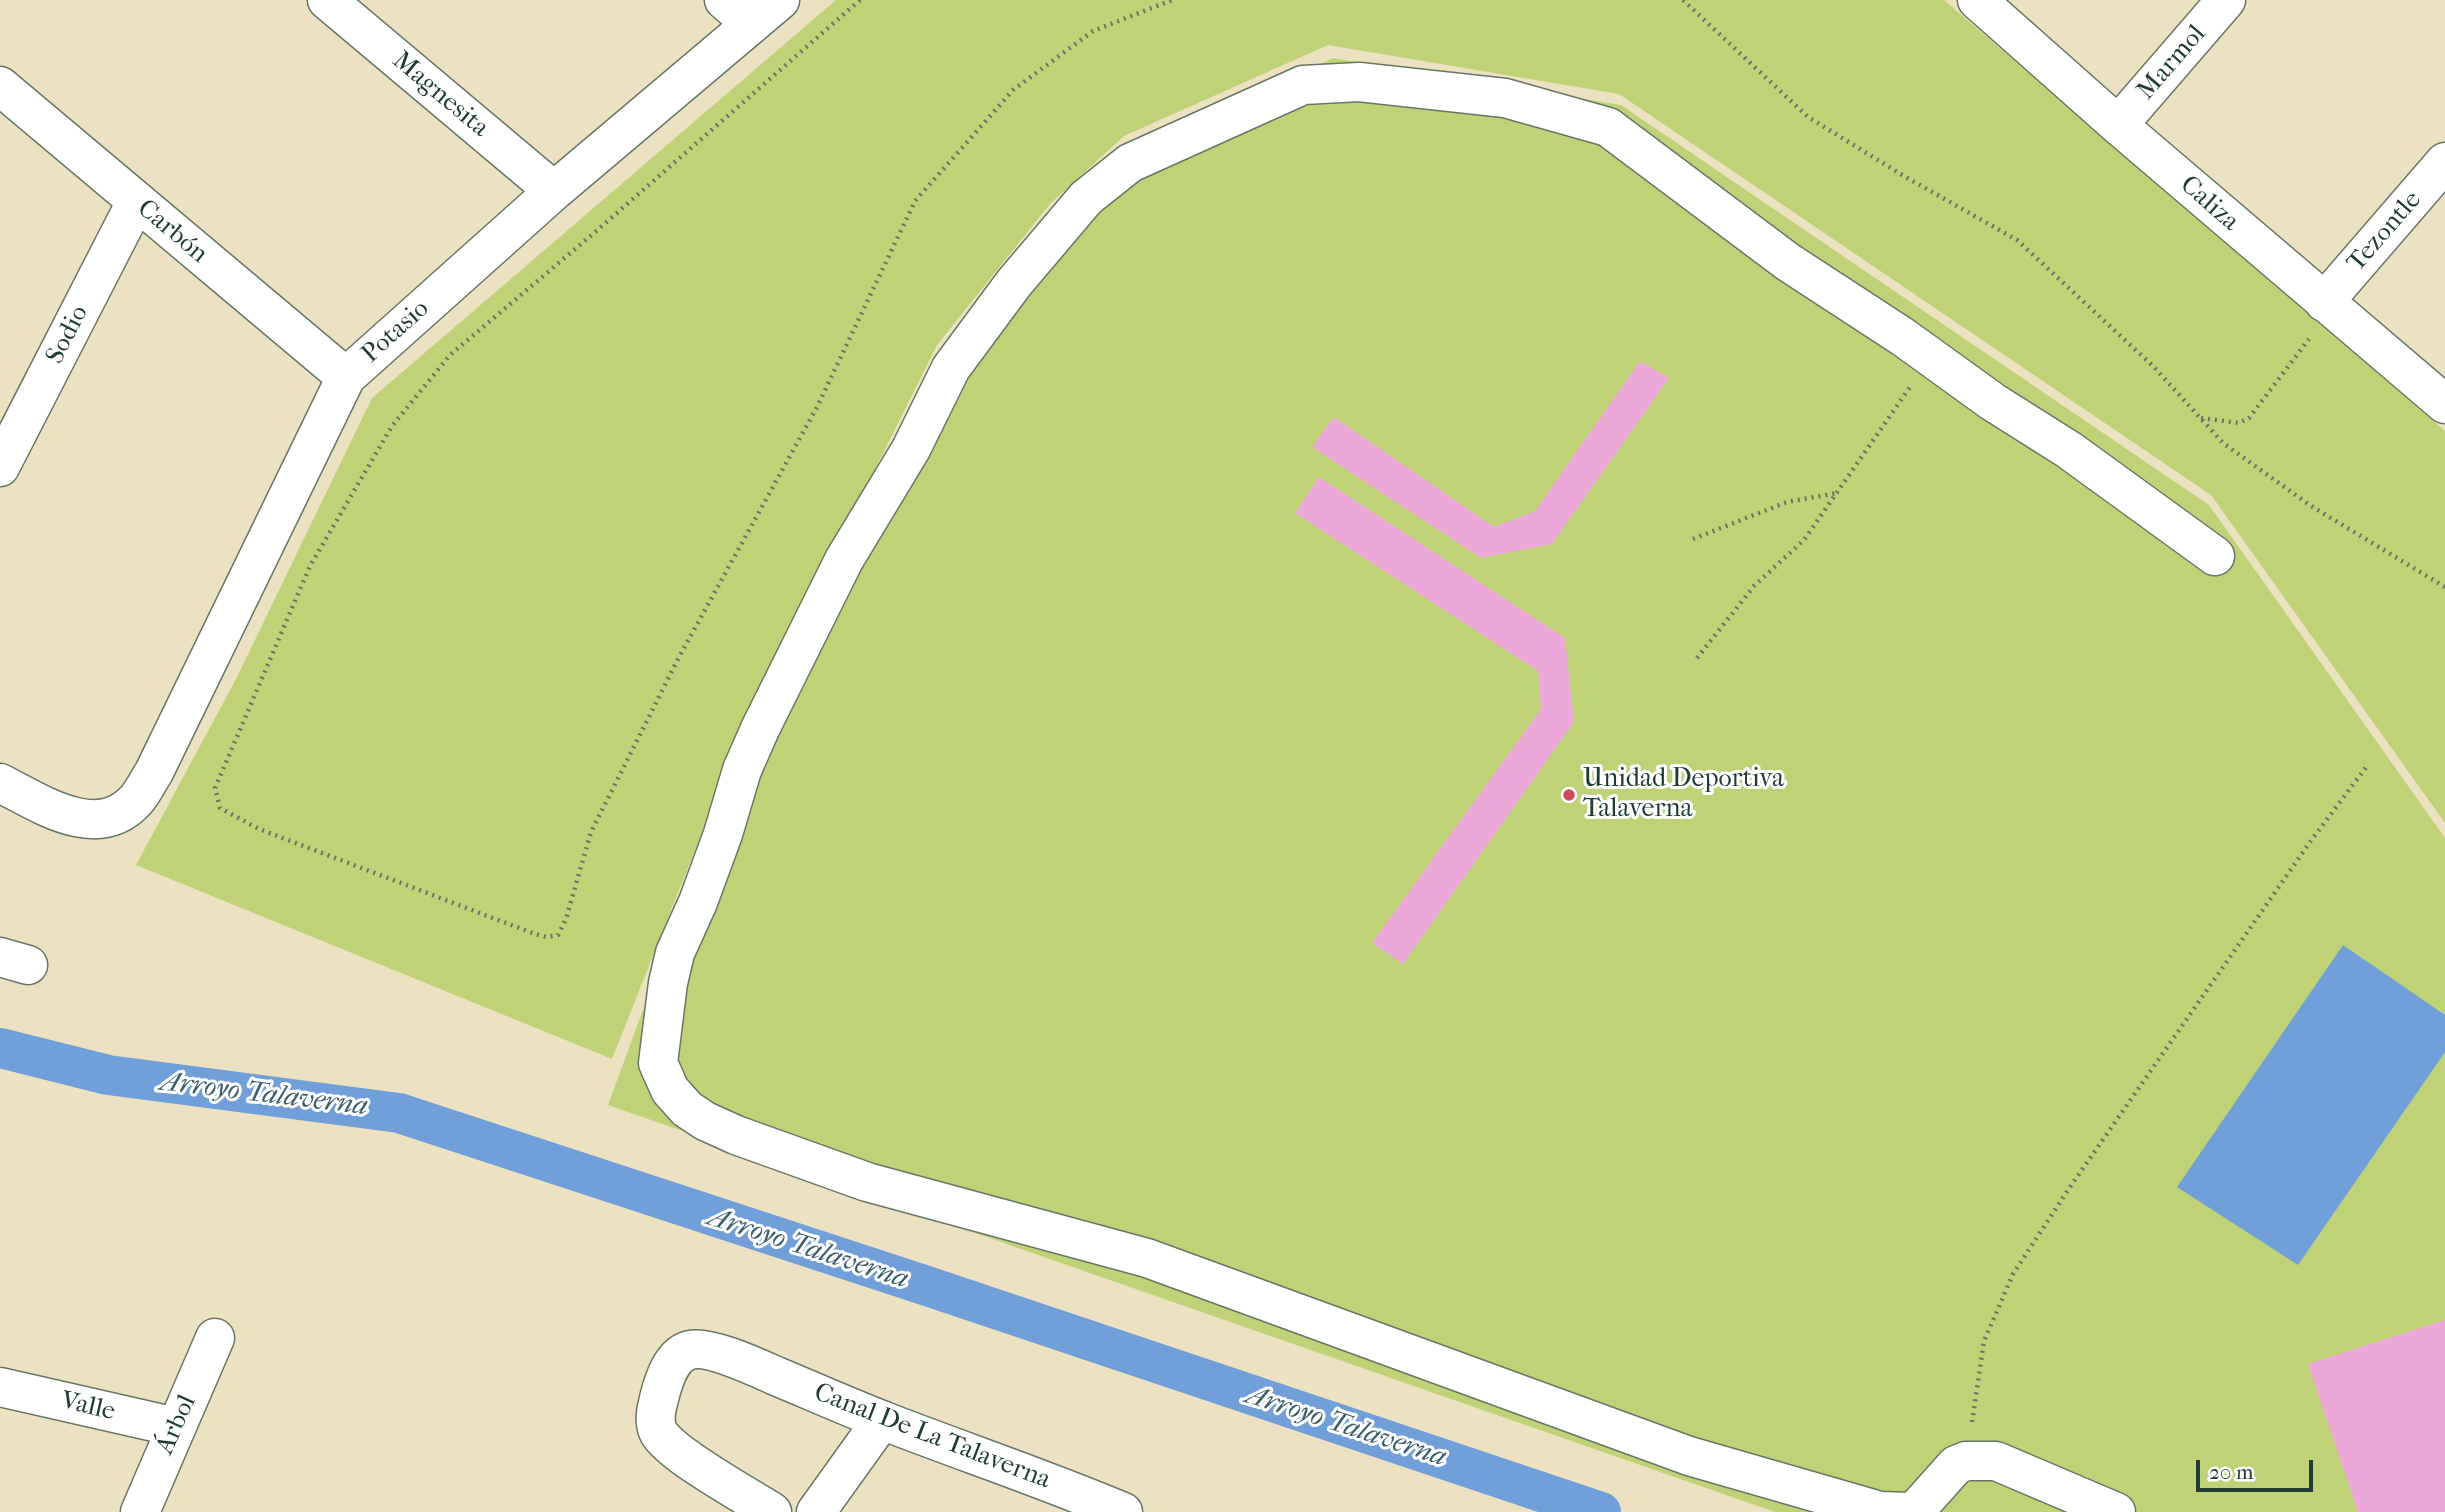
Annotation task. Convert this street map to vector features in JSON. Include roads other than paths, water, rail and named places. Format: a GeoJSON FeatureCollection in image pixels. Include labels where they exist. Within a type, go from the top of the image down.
{"type":"FeatureCollection","features":[{"type":"Feature","properties":{"kind":"street","name":"Magnesita"},"geometry":{"type":"LineString","coordinates":[[327,0],[554,191]]}},
{"type":"Feature","properties":{"kind":"street","name":"Caliza"},"geometry":{"type":"LineString","coordinates":[[1977,0],[2118,125],[2445,404]]}},
{"type":"Feature","properties":{"kind":"street","name":"Marmol"},"geometry":{"type":"LineString","coordinates":[[2118,125],[2226,0]]}},
{"type":"Feature","properties":{"kind":"street","name":"Potasio"},"geometry":{"type":"LineString","coordinates":[[0,783],[58,811],[84,819],[101,820],[124,810],[136,800],[153,772],[346,377],[554,191],[752,8]]}},
{"type":"Feature","properties":{"kind":"street"},"geometry":{"type":"LineString","coordinates":[[2116,1512],[1996,1461],[1966,1461],[1956,1465],[1912,1512],[1880,1511],[1689,1456],[1147,1258],[867,1182],[749,1140],[705,1121],[687,1109],[670,1090],[658,1063],[668,983],[675,953],[698,902],[723,834],[739,779],[760,729],[844,560],[911,449],[951,368],[1014,283],[1086,198],[1130,163],[1303,85],[1359,82],[1504,98],[1608,127],[1788,262],[1931,357],[1993,402],[2069,450],[2215,556]]}},
{"type":"Feature","properties":{"kind":"street","name":"Carbón"},"geometry":{"type":"LineString","coordinates":[[0,86],[346,377]]}},
{"type":"Feature","properties":{"kind":"street","name":"Tezontle"},"geometry":{"type":"LineString","coordinates":[[2324,302],[2445,162]]}},
{"type":"Feature","properties":{"kind":"street","name":"Sodio"},"geometry":{"type":"LineString","coordinates":[[0,467],[136,202]]}},
{"type":"Feature","properties":{"kind":"street","name":"Árbol"},"geometry":{"type":"LineString","coordinates":[[139,1512],[215,1338]]}},
{"type":"Feature","properties":{"kind":"street","name":"Canal De La Talaverna"},"geometry":{"type":"LineString","coordinates":[[772,1512],[691,1461],[669,1445],[658,1432],[655,1414],[660,1394],[672,1365],[680,1355],[690,1350],[705,1350],[741,1361],[1105,1509]]}},
{"type":"Feature","properties":{"kind":"street","name":"Valle"},"geometry":{"type":"LineString","coordinates":[[0,1387],[176,1427]]}},
{"type":"Feature","properties":{"kind":"street"},"geometry":{"type":"LineString","coordinates":[[816,1512],[882,1420]]}},
{"type":"Feature","properties":{"kind":"water"},"geometry":{"type":"Polygon","coordinates":[[[2343,945],[2445,1015],[2445,1052],[2298,1265],[2177,1187],[2343,945]]]}},
{"type":"Feature","properties":{"kind":"waterway","name":"Arroyo Talaverna"},"geometry":{"type":"LineString","coordinates":[[0,1048],[108,1075],[399,1113],[924,1285],[1601,1512]]}},
{"type":"Feature","properties":{"kind":"place","name":"Unidad Deportiva Talaverna"},"geometry":{"type":"Point","coordinates":[1569,795]}}]}
